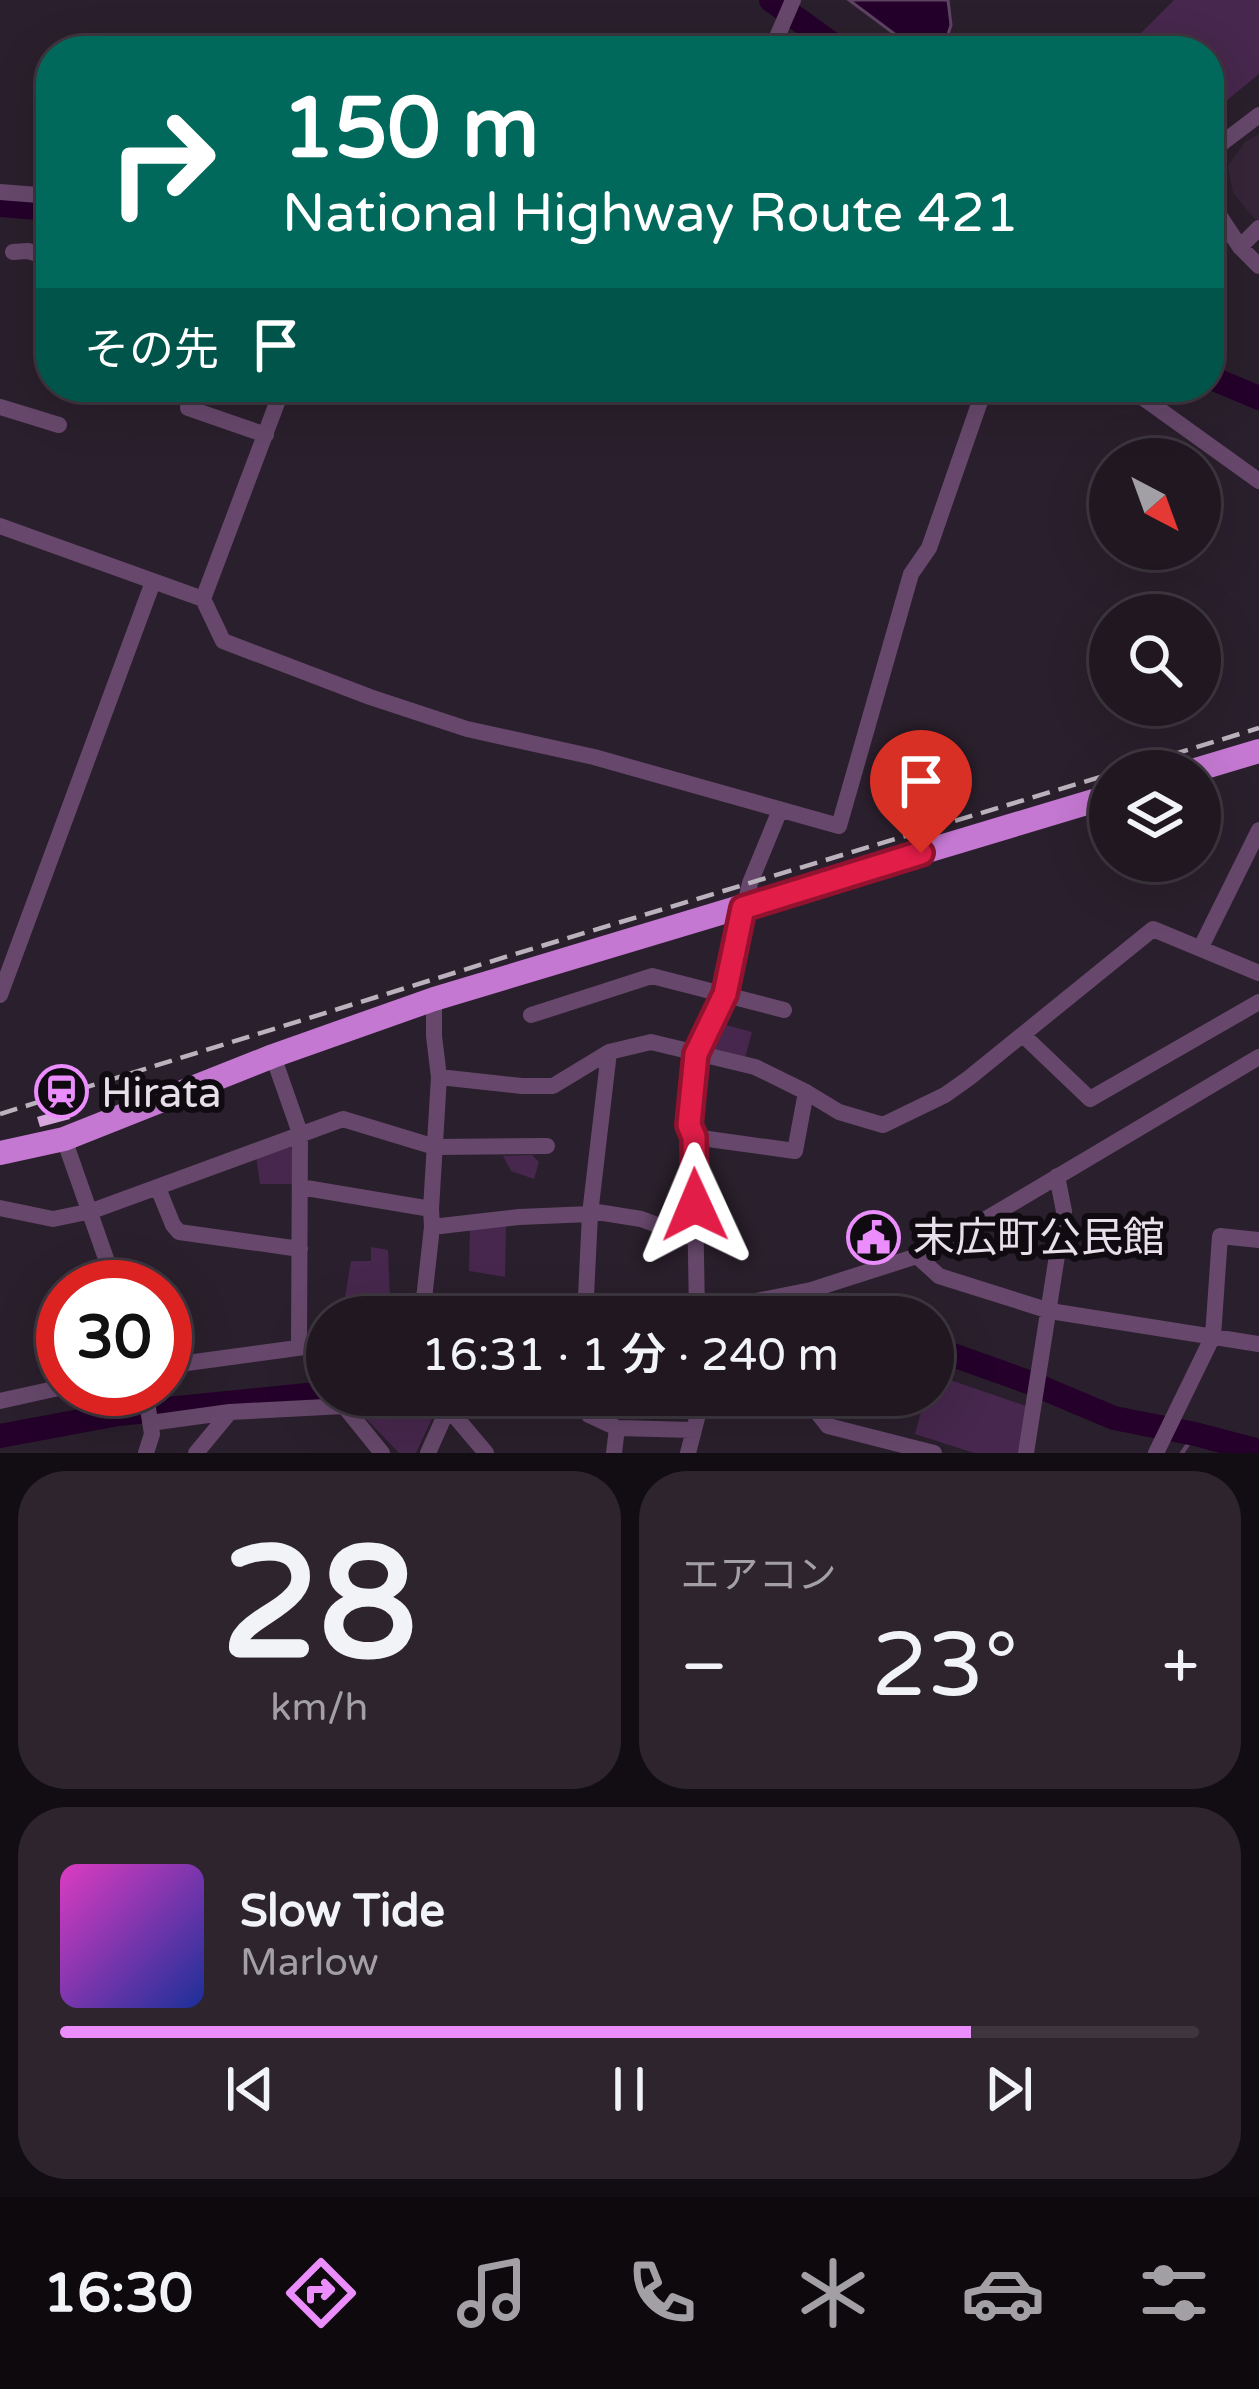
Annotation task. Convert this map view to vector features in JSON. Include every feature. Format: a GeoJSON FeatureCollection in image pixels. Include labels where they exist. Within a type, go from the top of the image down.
{"type":"FeatureCollection","features":[{"type":"Feature","properties":{"kind":"highway"},"geometry":{"type":"LineString","coordinates":[[1221,762],[1259,751]]}},
{"type":"Feature","properties":{"kind":"highway"},"geometry":{"type":"LineString","coordinates":[[0,1153],[64,1139],[273,1056],[434,999],[1089,802]]}},
{"type":"Feature","properties":{"kind":"street"},"geometry":{"type":"LineString","coordinates":[[777,36],[793,0]]}},
{"type":"Feature","properties":{"kind":"street"},"geometry":{"type":"LineString","coordinates":[[1224,142],[1259,115]]}},
{"type":"Feature","properties":{"kind":"street"},"geometry":{"type":"LineString","coordinates":[[0,192],[36,195]]}},
{"type":"Feature","properties":{"kind":"street"},"geometry":{"type":"LineString","coordinates":[[1224,223],[1259,266]]}},
{"type":"Feature","properties":{"kind":"street"},"geometry":{"type":"LineString","coordinates":[[1240,247],[1259,228]]}},
{"type":"Feature","properties":{"kind":"street"},"geometry":{"type":"LineString","coordinates":[[13,252],[36,253]]}},
{"type":"Feature","properties":{"kind":"street"},"geometry":{"type":"LineString","coordinates":[[190,402],[188,408],[266,435]]}},
{"type":"Feature","properties":{"kind":"street"},"geometry":{"type":"LineString","coordinates":[[203,599],[278,402]]}},
{"type":"Feature","properties":{"kind":"street"},"geometry":{"type":"LineString","coordinates":[[0,526],[203,599],[223,641],[370,697],[467,729],[594,757],[839,826],[911,574],[929,548],[980,402]]}},
{"type":"Feature","properties":{"kind":"street"},"geometry":{"type":"LineString","coordinates":[[1149,402],[1259,481]]}},
{"type":"Feature","properties":{"kind":"street"},"geometry":{"type":"LineString","coordinates":[[0,407],[58,424]]}},
{"type":"Feature","properties":{"kind":"street"},"geometry":{"type":"LineString","coordinates":[[0,994],[153,582]]}},
{"type":"Feature","properties":{"kind":"street"},"geometry":{"type":"LineString","coordinates":[[696,1296],[694,1137],[689,1125],[696,1054],[725,994],[750,883],[779,810]]}},
{"type":"Feature","properties":{"kind":"street"},"geometry":{"type":"LineString","coordinates":[[1201,947],[1253,862],[1259,830]]}},
{"type":"Feature","properties":{"kind":"street"},"geometry":{"type":"LineString","coordinates":[[439,1077],[553,1086],[609,1052],[651,1042],[755,1066],[839,1112],[883,1125],[945,1095],[1154,929],[1259,973]]}},
{"type":"Feature","properties":{"kind":"street"},"geometry":{"type":"LineString","coordinates":[[531,1015],[652,976],[784,1010]]}},
{"type":"Feature","properties":{"kind":"street"},"geometry":{"type":"LineString","coordinates":[[424,1296],[439,1077],[434,999]]}},
{"type":"Feature","properties":{"kind":"street"},"geometry":{"type":"LineString","coordinates":[[1024,1036],[1090,1099],[1259,1002]]}},
{"type":"Feature","properties":{"kind":"street"},"geometry":{"type":"LineString","coordinates":[[586,1296],[590,1213],[609,1052]]}},
{"type":"Feature","properties":{"kind":"street"},"geometry":{"type":"LineString","coordinates":[[273,1056],[300,1133],[299,1346]]}},
{"type":"Feature","properties":{"kind":"street"},"geometry":{"type":"LineString","coordinates":[[781,1296],[917,1256],[959,1235],[1259,1057]]}},
{"type":"Feature","properties":{"kind":"street"},"geometry":{"type":"LineString","coordinates":[[694,1137],[795,1151],[806,1092]]}},
{"type":"Feature","properties":{"kind":"street"},"geometry":{"type":"LineString","coordinates":[[0,1208],[53,1219],[92,1211],[343,1119],[435,1147],[547,1146]]}},
{"type":"Feature","properties":{"kind":"street"},"geometry":{"type":"LineString","coordinates":[[64,1139],[107,1260]]}},
{"type":"Feature","properties":{"kind":"street"},"geometry":{"type":"LineString","coordinates":[[1026,1453],[1064,1211],[1058,1176]]}},
{"type":"Feature","properties":{"kind":"street"},"geometry":{"type":"LineString","coordinates":[[300,1187],[431,1218],[590,1213],[641,1219],[695,1239]]}},
{"type":"Feature","properties":{"kind":"street"},"geometry":{"type":"LineString","coordinates":[[158,1188],[179,1232],[300,1249]]}},
{"type":"Feature","properties":{"kind":"street"},"geometry":{"type":"LineString","coordinates":[[1157,1449],[1214,1336],[1220,1236],[1259,1240]]}},
{"type":"Feature","properties":{"kind":"street"},"geometry":{"type":"LineString","coordinates":[[917,1256],[939,1276],[1050,1310],[1259,1344]]}},
{"type":"Feature","properties":{"kind":"street"},"geometry":{"type":"LineString","coordinates":[[192,1362],[306,1346]]}},
{"type":"Feature","properties":{"kind":"street"},"geometry":{"type":"LineString","coordinates":[[0,1401],[36,1393]]}},
{"type":"Feature","properties":{"kind":"street"},"geometry":{"type":"LineString","coordinates":[[149,1419],[344,1406],[382,1453]]}},
{"type":"Feature","properties":{"kind":"street"},"geometry":{"type":"LineString","coordinates":[[196,1453],[230,1412]]}},
{"type":"Feature","properties":{"kind":"street"},"geometry":{"type":"LineString","coordinates":[[146,1453],[152,1434],[149,1416]]}},
{"type":"Feature","properties":{"kind":"street"},"geometry":{"type":"LineString","coordinates":[[428,1453],[444,1416]]}},
{"type":"Feature","properties":{"kind":"street"},"geometry":{"type":"LineString","coordinates":[[461,1416],[486,1453]]}},
{"type":"Feature","properties":{"kind":"street"},"geometry":{"type":"LineString","coordinates":[[591,1416],[616,1428],[694,1430]]}},
{"type":"Feature","properties":{"kind":"street"},"geometry":{"type":"LineString","coordinates":[[688,1453],[698,1416]]}},
{"type":"Feature","properties":{"kind":"street"},"geometry":{"type":"LineString","coordinates":[[821,1416],[828,1426],[934,1453]]}},
{"type":"Feature","properties":{"kind":"street"},"geometry":{"type":"LineString","coordinates":[[614,1453],[616,1428]]}},
{"type":"Feature","properties":{"kind":"shaded area"},"geometry":{"type":"Polygon","coordinates":[[[849,0],[948,0],[947,36],[897,36],[849,0]]]}},
{"type":"Feature","properties":{"kind":"shaded area"},"geometry":{"type":"Polygon","coordinates":[[[1174,0],[1259,0],[1259,74],[1224,103],[1224,36],[1138,36],[1174,0]]]}},
{"type":"Feature","properties":{"kind":"shaded area"},"geometry":{"type":"Polygon","coordinates":[[[1259,134],[1259,224],[1233,193],[1228,166],[1245,142],[1259,134]]]}},
{"type":"Feature","properties":{"kind":"shaded area"},"geometry":{"type":"Polygon","coordinates":[[[715,1022],[752,1032],[745,1058],[710,1051],[706,1042],[715,1022]]]}},
{"type":"Feature","properties":{"kind":"shaded area"},"geometry":{"type":"Polygon","coordinates":[[[285,1144],[293,1149],[292,1184],[260,1184],[256,1156],[285,1144]]]}},
{"type":"Feature","properties":{"kind":"shaded area"},"geometry":{"type":"Polygon","coordinates":[[[532,1155],[539,1162],[534,1179],[511,1171],[503,1156],[532,1155]]]}},
{"type":"Feature","properties":{"kind":"shaded area"},"geometry":{"type":"Polygon","coordinates":[[[506,1224],[505,1277],[469,1271],[470,1227],[506,1224]]]}},
{"type":"Feature","properties":{"kind":"shaded area"},"geometry":{"type":"Polygon","coordinates":[[[371,1247],[388,1250],[390,1296],[345,1296],[351,1261],[371,1261],[371,1247]]]}},
{"type":"Feature","properties":{"kind":"shaded area"},"geometry":{"type":"Polygon","coordinates":[[[954,1381],[1026,1406],[1019,1453],[974,1453],[915,1434],[920,1416],[954,1416],[954,1381]]]}},
{"type":"Feature","properties":{"kind":"shaded area"},"geometry":{"type":"Polygon","coordinates":[[[363,1416],[433,1416],[416,1453],[399,1453],[363,1416]]]}},
{"type":"Feature","properties":{"kind":"building"},"geometry":{"type":"Polygon","coordinates":[[[67,1108],[70,1119],[40,1127],[37,1117],[67,1108]]]}},
{"type":"Feature","properties":{"kind":"waterway"},"geometry":{"type":"LineString","coordinates":[[771,0],[821,36]]}},
{"type":"Feature","properties":{"kind":"waterway"},"geometry":{"type":"LineString","coordinates":[[0,205],[36,208]]}},
{"type":"Feature","properties":{"kind":"waterway"},"geometry":{"type":"LineString","coordinates":[[1224,383],[1259,398]]}},
{"type":"Feature","properties":{"kind":"waterway"},"geometry":{"type":"LineString","coordinates":[[954,1356],[1114,1418],[1259,1451]]}},
{"type":"Feature","properties":{"kind":"waterway"},"geometry":{"type":"LineString","coordinates":[[0,1436],[118,1414],[306,1395]]}},
{"type":"Feature","properties":{"kind":"waterway"},"geometry":{"type":"LineString","coordinates":[[1182,1453],[1195,1434]]}},
{"type":"Feature","properties":{"kind":"railway"},"geometry":{"type":"LineString","coordinates":[[1187,750],[1259,728]]}},
{"type":"Feature","properties":{"kind":"railway"},"geometry":{"type":"LineString","coordinates":[[0,1114],[1089,780]]}},
{"type":"Feature","properties":{"kind":"place","name":"Hirata"},"geometry":{"type":"Point","coordinates":[62,1092]}},
{"type":"Feature","properties":{"kind":"place","name":"末広町公民館"},"geometry":{"type":"Point","coordinates":[874,1237]}},
{"type":"Feature","properties":{"kind":"route"},"geometry":{"type":"LineString","coordinates":[[695,1205],[694,1137],[689,1125],[696,1054],[725,994],[743,908],[921,853]]}}]}
